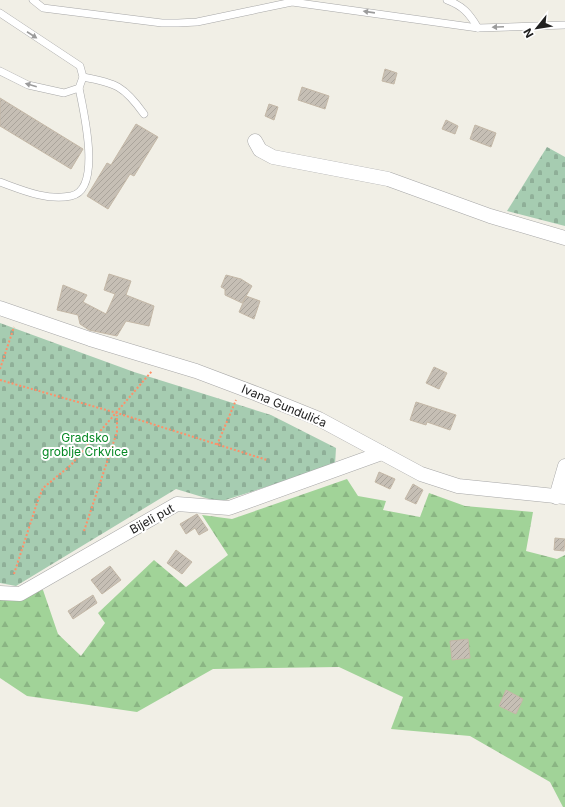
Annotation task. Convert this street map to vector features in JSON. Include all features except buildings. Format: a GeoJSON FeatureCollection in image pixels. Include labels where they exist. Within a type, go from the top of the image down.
{"type":"FeatureCollection","features":[{"type":"Feature","properties":{"kind":"street"},"geometry":{"type":"LineString","coordinates":[[255,141],[260,150],[273,158],[388,179],[490,216],[565,238]]}},
{"type":"Feature","properties":{"kind":"street","name":"Ivana Gundulića"},"geometry":{"type":"LineString","coordinates":[[0,308],[90,339],[196,371],[241,388],[319,419],[421,474],[458,486],[561,497]]}},
{"type":"Feature","properties":{"kind":"street","name":"Bijeli put"},"geometry":{"type":"LineString","coordinates":[[0,592],[20,594],[177,504],[229,508],[382,453]]}},
{"type":"Feature","properties":{"kind":"street"},"geometry":{"type":"LineString","coordinates":[[561,497],[565,466]]}},
{"type":"Feature","properties":{"kind":"lane"},"geometry":{"type":"LineString","coordinates":[[33,0],[43,8],[162,23],[198,22],[292,1],[478,28],[565,25]]}},
{"type":"Feature","properties":{"kind":"lane"},"geometry":{"type":"LineString","coordinates":[[447,0],[460,5],[471,16],[478,28]]}},
{"type":"Feature","properties":{"kind":"lane"},"geometry":{"type":"LineString","coordinates":[[0,13],[80,66],[83,77],[79,88],[89,147],[88,176],[82,188],[73,196],[59,197],[36,195],[0,182]]}},
{"type":"Feature","properties":{"kind":"lane"},"geometry":{"type":"LineString","coordinates":[[0,71],[28,85],[64,93],[79,88]]}},
{"type":"Feature","properties":{"kind":"lane"},"geometry":{"type":"LineString","coordinates":[[83,77],[111,82],[125,91],[144,114]]}},
{"type":"Feature","properties":{"kind":"path"},"geometry":{"type":"LineString","coordinates":[[0,369],[18,314]]}},
{"type":"Feature","properties":{"kind":"path"},"geometry":{"type":"LineString","coordinates":[[14,574],[36,502],[44,488],[71,465],[161,360]]}},
{"type":"Feature","properties":{"kind":"path"},"geometry":{"type":"LineString","coordinates":[[0,380],[117,413],[267,460]]}},
{"type":"Feature","properties":{"kind":"path"},"geometry":{"type":"LineString","coordinates":[[217,445],[241,388]]}},
{"type":"Feature","properties":{"kind":"path"},"geometry":{"type":"LineString","coordinates":[[84,531],[117,432],[117,413]]}},
{"type":"Feature","properties":{"kind":"green space"},"geometry":{"type":"Polygon","coordinates":[[[547,147],[565,157],[565,226],[507,211],[547,147]]]}},
{"type":"Feature","properties":{"kind":"green space","name":"Gradsko groblje Crkvice"},"geometry":{"type":"Polygon","coordinates":[[[0,323],[134,372],[271,415],[336,448],[335,465],[219,502],[176,489],[16,586],[0,583],[0,323]]]}},
{"type":"Feature","properties":{"kind":"green space"},"geometry":{"type":"Polygon","coordinates":[[[347,479],[358,496],[386,501],[383,510],[420,517],[429,493],[465,506],[533,512],[526,551],[557,559],[565,555],[565,807],[563,807],[550,782],[470,736],[391,729],[403,697],[339,667],[213,669],[137,712],[27,696],[0,678],[0,592],[43,590],[58,634],[81,656],[105,623],[98,613],[154,560],[186,587],[228,555],[202,515],[232,519],[347,479]]]}}]}
